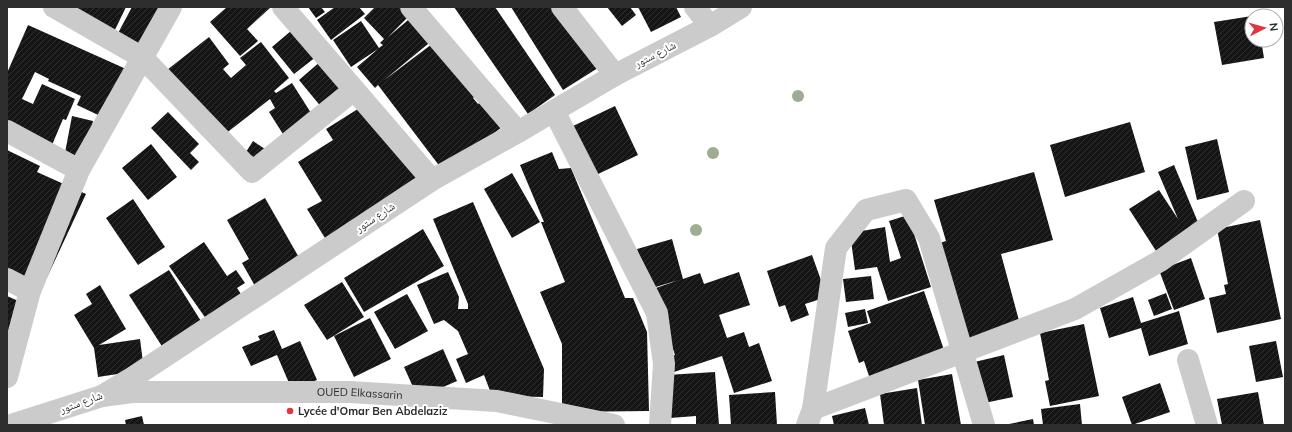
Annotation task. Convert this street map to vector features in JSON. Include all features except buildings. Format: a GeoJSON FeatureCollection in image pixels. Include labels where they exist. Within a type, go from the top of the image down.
{"type":"FeatureCollection","features":[{"type":"Feature","properties":{"kind":"street"},"geometry":{"type":"LineString","coordinates":[[54,7],[142,58],[252,172],[354,90]]}},
{"type":"Feature","properties":{"kind":"street"},"geometry":{"type":"LineString","coordinates":[[7,377],[30,291],[79,170],[171,7]]}},
{"type":"Feature","properties":{"kind":"street"},"geometry":{"type":"LineString","coordinates":[[283,7],[432,180]]}},
{"type":"Feature","properties":{"kind":"street"},"geometry":{"type":"LineString","coordinates":[[411,7],[518,132]]}},
{"type":"Feature","properties":{"kind":"street"},"geometry":{"type":"LineString","coordinates":[[562,7],[615,75]]}},
{"type":"Feature","properties":{"kind":"street"},"geometry":{"type":"LineString","coordinates":[[695,7],[710,26]]}},
{"type":"Feature","properties":{"kind":"street","name":"شارع ستور"},"geometry":{"type":"LineString","coordinates":[[11,425],[102,396],[432,180],[615,75],[710,26],[741,7]]}},
{"type":"Feature","properties":{"kind":"street"},"geometry":{"type":"LineString","coordinates":[[554,111],[657,313],[664,364],[660,425]]}},
{"type":"Feature","properties":{"kind":"street"},"geometry":{"type":"LineString","coordinates":[[7,132],[79,170]]}},
{"type":"Feature","properties":{"kind":"street"},"geometry":{"type":"LineString","coordinates":[[810,417],[836,248],[866,210],[906,200],[929,238],[984,425]]}},
{"type":"Feature","properties":{"kind":"street"},"geometry":{"type":"LineString","coordinates":[[810,417],[963,351],[1075,309],[1160,261],[1244,201]]}},
{"type":"Feature","properties":{"kind":"street"},"geometry":{"type":"LineString","coordinates":[[7,279],[30,291]]}},
{"type":"Feature","properties":{"kind":"street"},"geometry":{"type":"LineString","coordinates":[[1188,360],[1207,425]]}},
{"type":"Feature","properties":{"kind":"street","name":"OUED Elkassarin"},"geometry":{"type":"LineString","coordinates":[[102,396],[132,392],[350,392],[498,401],[614,425]]}},
{"type":"Feature","properties":{"kind":"place","name":"Lycée d'Omar Ben Abdelaziz"},"geometry":{"type":"Point","coordinates":[290,411]}}]}
